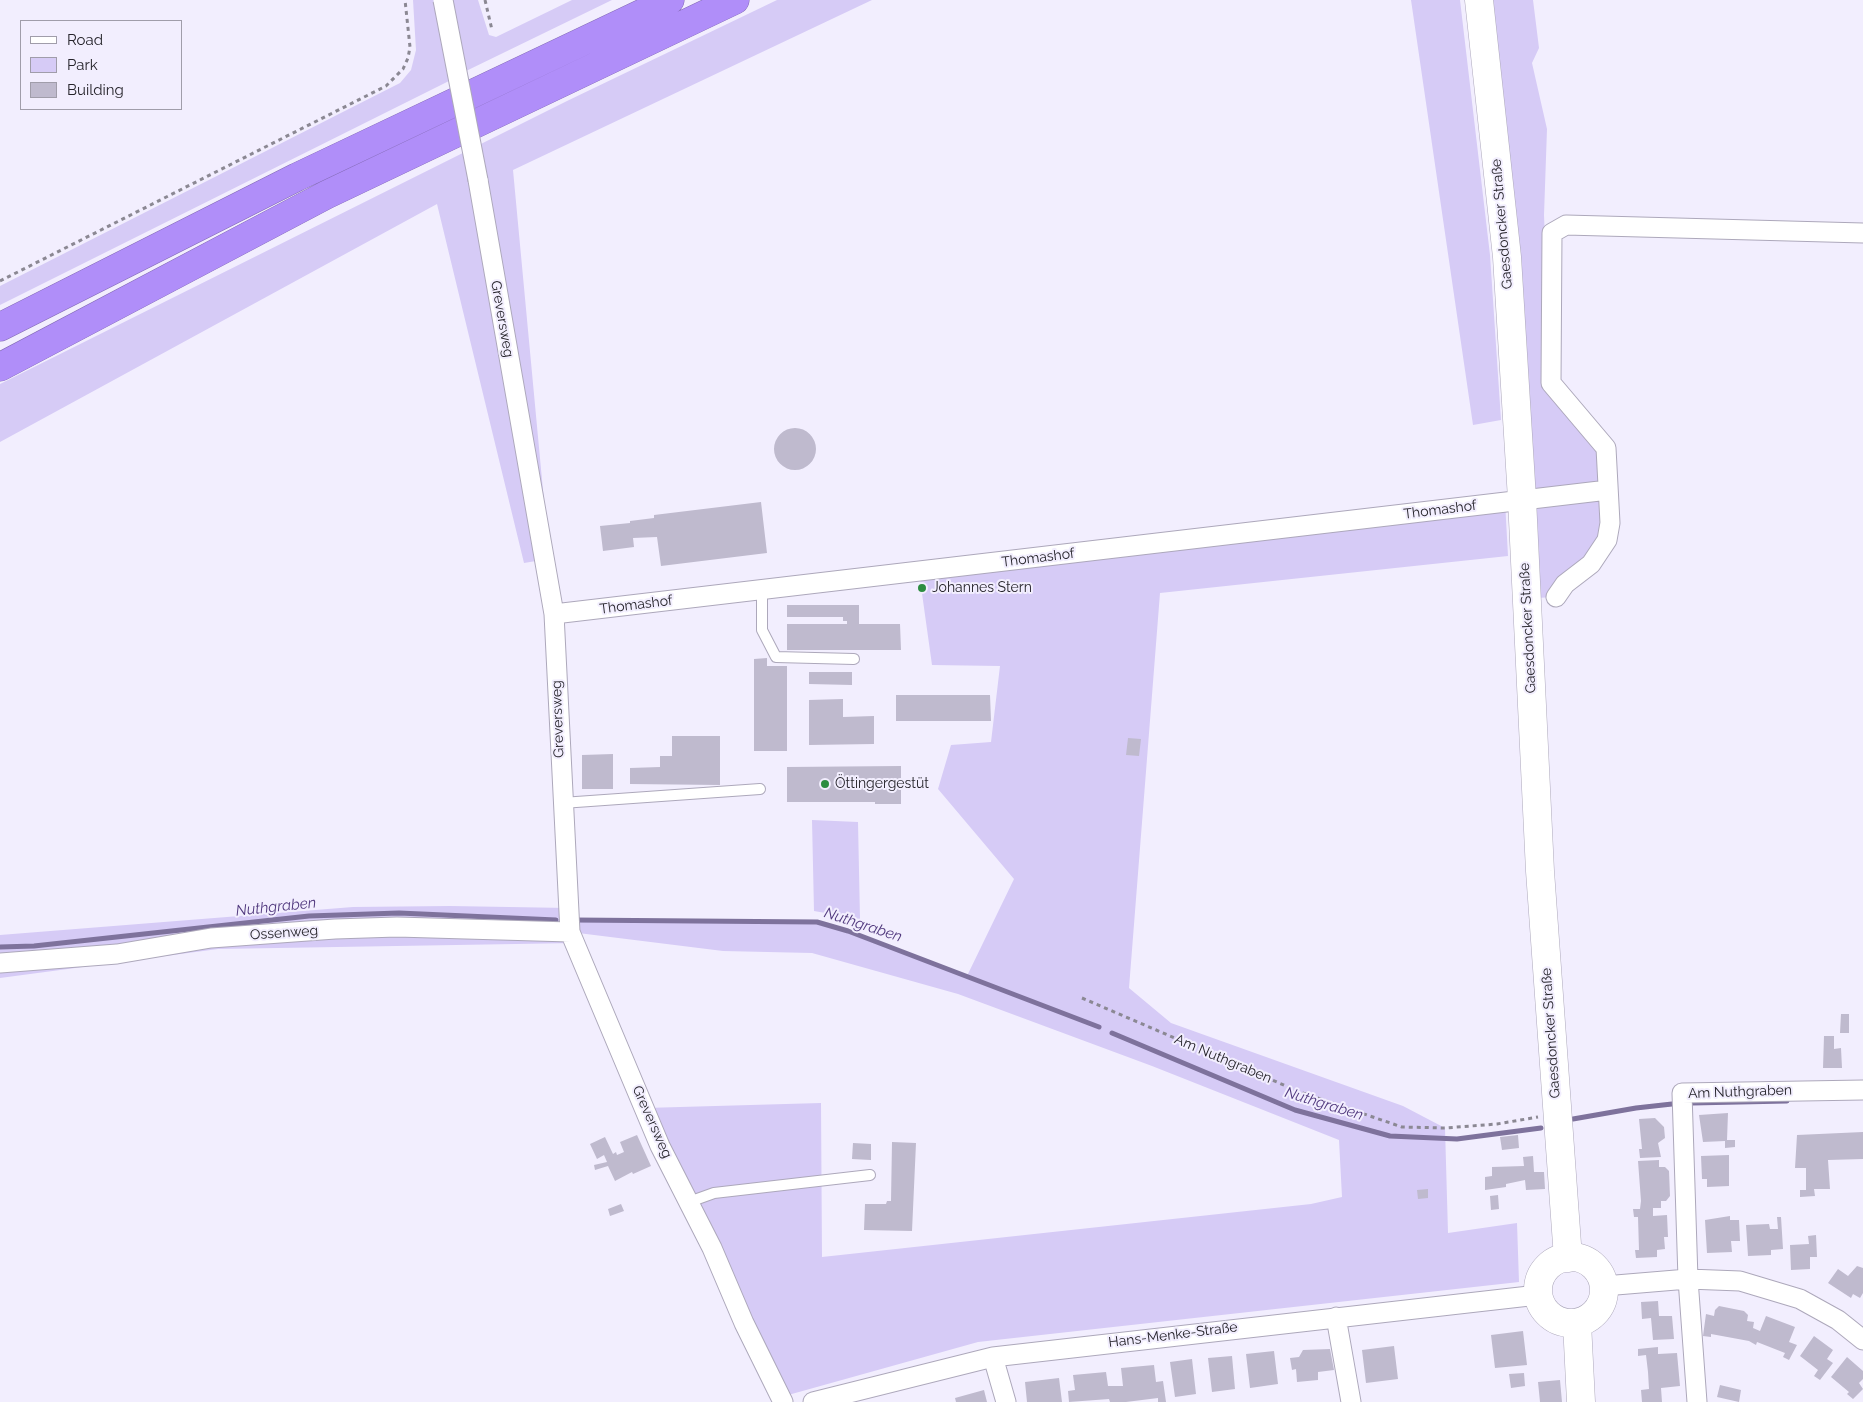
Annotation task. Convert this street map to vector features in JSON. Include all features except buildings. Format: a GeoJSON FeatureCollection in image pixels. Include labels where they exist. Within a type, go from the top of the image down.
{"type":"FeatureCollection","features":[{"type":"Feature","properties":{"kind":"highway"},"geometry":{"type":"LineString","coordinates":[[0,327],[297,177],[670,0]]}},
{"type":"Feature","properties":{"kind":"highway"},"geometry":{"type":"LineString","coordinates":[[0,367],[326,196],[735,0]]}},
{"type":"Feature","properties":{"kind":"main road","name":"Gaesdoncker Straße"},"geometry":{"type":"LineString","coordinates":[[1479,0],[1507,257],[1522,499],[1540,871],[1568,1258]]}},
{"type":"Feature","properties":{"kind":"main road"},"geometry":{"type":"LineString","coordinates":[[1568,1258],[1588,1262],[1596,1269],[1604,1286],[1603,1298],[1599,1308],[1592,1316],[1577,1323],[1564,1323],[1555,1319],[1541,1304],[1538,1295],[1540,1279],[1549,1266],[1568,1258]]}},
{"type":"Feature","properties":{"kind":"main road"},"geometry":{"type":"LineString","coordinates":[[1577,1323],[1581,1402]]}},
{"type":"Feature","properties":{"kind":"street","name":"Greversweg"},"geometry":{"type":"LineString","coordinates":[[443,0],[478,180],[554,614],[562,803],[570,932],[660,1146],[689,1202],[744,1323],[783,1402]]}},
{"type":"Feature","properties":{"kind":"street"},"geometry":{"type":"LineString","coordinates":[[1556,597],[1565,584],[1591,564],[1607,540],[1610,522],[1606,448],[1552,383],[1552,233],[1566,225],[1863,233]]}},
{"type":"Feature","properties":{"kind":"street","name":"Thomashof"},"geometry":{"type":"LineString","coordinates":[[554,614],[1608,490]]}},
{"type":"Feature","properties":{"kind":"street","name":"Ossenweg"},"geometry":{"type":"LineString","coordinates":[[0,963],[117,954],[211,938],[335,929],[397,927],[570,932]]}},
{"type":"Feature","properties":{"kind":"street","name":"Am Nuthgraben"},"geometry":{"type":"LineString","coordinates":[[1688,1279],[1682,1092],[1863,1090]]}},
{"type":"Feature","properties":{"kind":"street"},"geometry":{"type":"LineString","coordinates":[[1688,1279],[1698,1402]]}},
{"type":"Feature","properties":{"kind":"street"},"geometry":{"type":"LineString","coordinates":[[1604,1286],[1688,1279],[1740,1281],[1800,1299],[1838,1320],[1863,1340]]}},
{"type":"Feature","properties":{"kind":"street","name":"Hans-Menke-Straße"},"geometry":{"type":"LineString","coordinates":[[813,1402],[993,1356],[1538,1295]]}},
{"type":"Feature","properties":{"kind":"street"},"geometry":{"type":"LineString","coordinates":[[1336,1317],[1351,1402]]}},
{"type":"Feature","properties":{"kind":"street"},"geometry":{"type":"LineString","coordinates":[[993,1356],[1006,1402]]}},
{"type":"Feature","properties":{"kind":"lane"},"geometry":{"type":"LineString","coordinates":[[762,590],[762,630],[776,657],[854,660]]}},
{"type":"Feature","properties":{"kind":"lane"},"geometry":{"type":"LineString","coordinates":[[562,803],[760,789]]}},
{"type":"Feature","properties":{"kind":"lane"},"geometry":{"type":"LineString","coordinates":[[689,1202],[714,1193],[870,1175]]}},
{"type":"Feature","properties":{"kind":"path"},"geometry":{"type":"LineString","coordinates":[[0,281],[386,86],[403,69],[408,58],[410,47],[404,0]]}},
{"type":"Feature","properties":{"kind":"path"},"geometry":{"type":"LineString","coordinates":[[485,0],[492,30]]}},
{"type":"Feature","properties":{"kind":"path","name":"Am Nuthgraben"},"geometry":{"type":"LineString","coordinates":[[1082,998],[1300,1092],[1402,1127],[1445,1128],[1480,1126],[1543,1116]]}},
{"type":"Feature","properties":{"kind":"green space"},"geometry":{"type":"Polygon","coordinates":[[[413,0],[436,0],[447,74],[451,80],[0,305],[0,286],[400,83],[411,70],[416,50],[413,0]]]}},
{"type":"Feature","properties":{"kind":"green space"},"geometry":{"type":"Polygon","coordinates":[[[452,0],[478,0],[489,35],[496,37],[572,0],[612,0],[464,72],[452,0]]]}},
{"type":"Feature","properties":{"kind":"green space"},"geometry":{"type":"Polygon","coordinates":[[[777,0],[872,0],[513,170],[544,501],[554,558],[524,563],[437,204],[0,442],[0,384],[567,101],[777,0]]]}},
{"type":"Feature","properties":{"kind":"green space"},"geometry":{"type":"Polygon","coordinates":[[[1411,0],[1460,0],[1490,255],[1501,420],[1473,425],[1411,0]]]}},
{"type":"Feature","properties":{"kind":"green space"},"geometry":{"type":"Polygon","coordinates":[[[1484,0],[1533,0],[1539,48],[1532,63],[1547,129],[1544,215],[1551,383],[1606,448],[1610,523],[1556,597],[1536,598],[1484,0]]]}},
{"type":"Feature","properties":{"kind":"green space"},"geometry":{"type":"Polygon","coordinates":[[[1505,501],[1508,556],[1160,593],[1129,988],[1171,1023],[1403,1106],[1445,1128],[1448,1233],[1517,1223],[1519,1282],[978,1342],[781,1397],[645,1108],[821,1103],[822,1257],[1311,1204],[1342,1197],[1339,1140],[1152,1066],[958,994],[812,953],[723,951],[570,932],[575,943],[218,949],[0,978],[0,935],[353,907],[450,906],[568,908],[574,920],[817,922],[848,931],[967,976],[1014,879],[938,789],[951,745],[991,742],[1000,666],[932,665],[919,572],[1505,501]]]}},
{"type":"Feature","properties":{"kind":"green space"},"geometry":{"type":"Polygon","coordinates":[[[812,820],[858,822],[860,919],[814,911],[812,820]]]}},
{"type":"Feature","properties":{"kind":"waterway","name":"Nuthgraben"},"geometry":{"type":"LineString","coordinates":[[0,947],[34,946],[309,916],[399,913],[556,920]]}},
{"type":"Feature","properties":{"kind":"waterway","name":"Nuthgraben"},"geometry":{"type":"LineString","coordinates":[[574,920],[817,922],[848,931],[1099,1027]]}},
{"type":"Feature","properties":{"kind":"waterway","name":"Nuthgraben"},"geometry":{"type":"LineString","coordinates":[[1112,1033],[1295,1110],[1390,1136],[1457,1139],[1541,1128]]}},
{"type":"Feature","properties":{"kind":"waterway","name":"Nuthgraben"},"geometry":{"type":"LineString","coordinates":[[1692,1103],[1787,1101]]}},
{"type":"Feature","properties":{"kind":"waterway","name":"Nuthgraben"},"geometry":{"type":"LineString","coordinates":[[1573,1119],[1672,1104]]}},
{"type":"Feature","properties":{"kind":"place","name":"Johannes Stern"},"geometry":{"type":"Point","coordinates":[922,588]}},
{"type":"Feature","properties":{"kind":"place","name":"Öttingergestüt"},"geometry":{"type":"Point","coordinates":[825,784]}}]}
